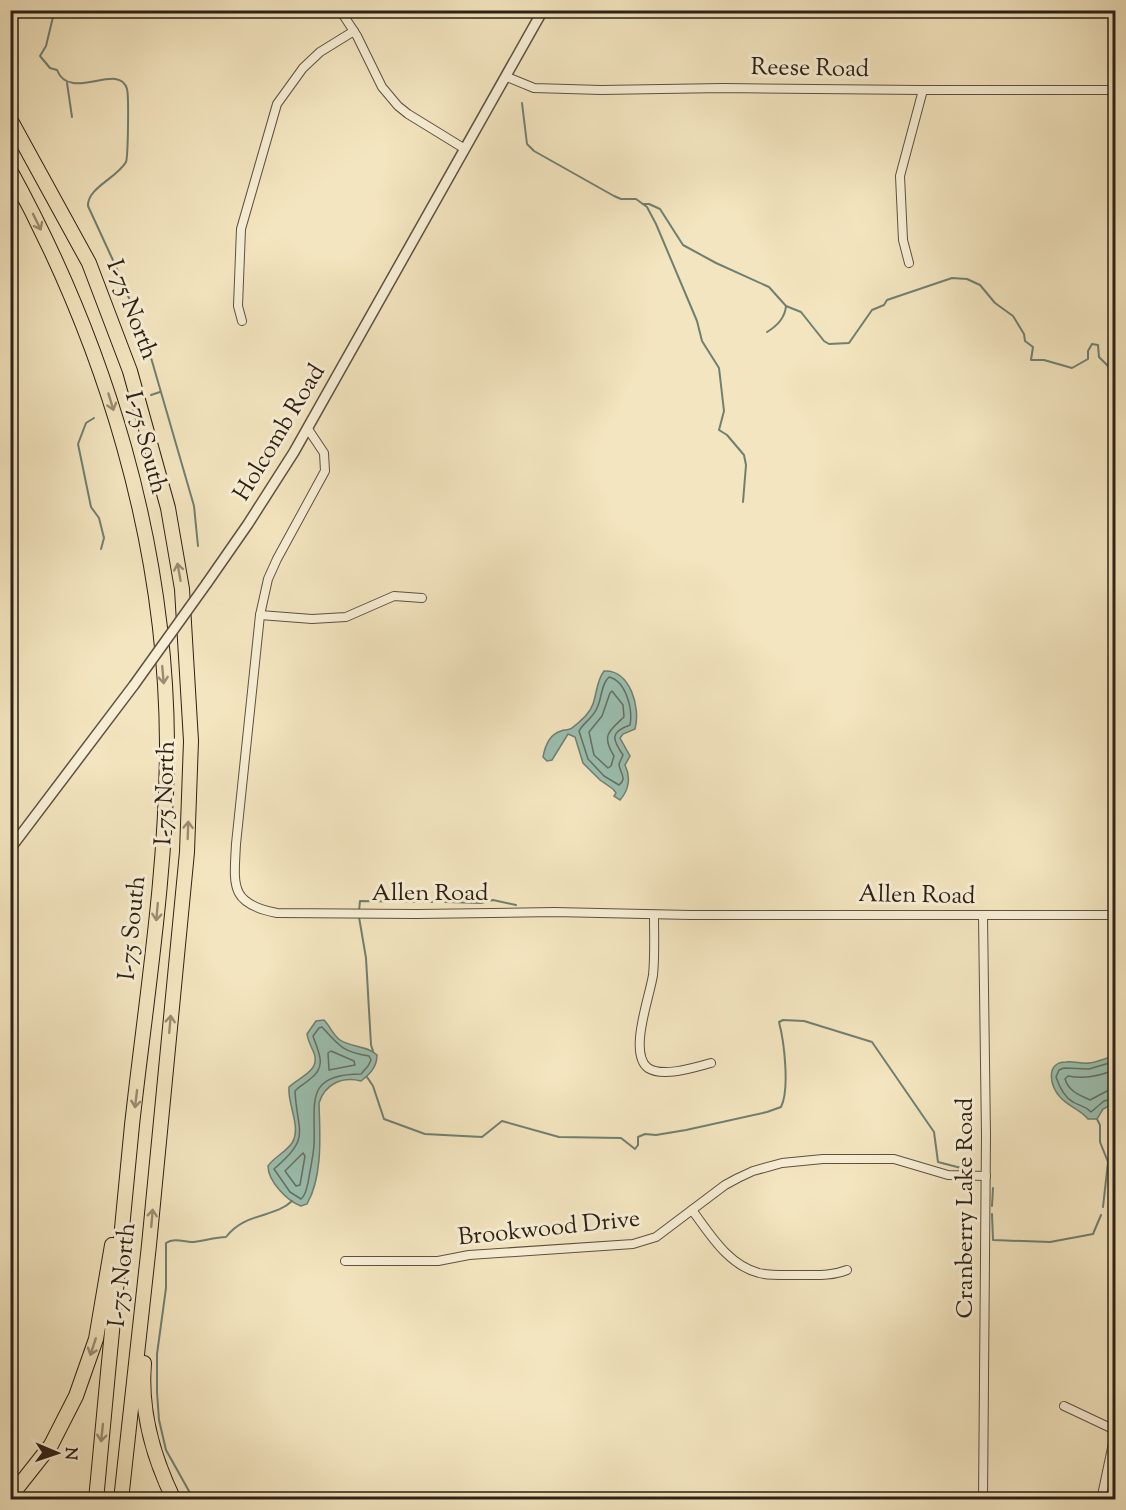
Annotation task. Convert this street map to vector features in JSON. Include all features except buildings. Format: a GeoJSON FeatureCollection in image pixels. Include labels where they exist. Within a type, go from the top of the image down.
{"type":"FeatureCollection","features":[{"type":"Feature","properties":{"kind":"highway","name":"I-75 North"},"geometry":{"type":"LineString","coordinates":[[10,119],[89,263],[130,370],[168,508],[182,589],[191,741],[187,852],[149,1245],[121,1500]]}},
{"type":"Feature","properties":{"kind":"highway","name":"I-75 South"},"geometry":{"type":"LineString","coordinates":[[10,170],[70,290],[99,363],[136,490],[158,609],[167,742],[165,812],[154,941],[133,1124],[96,1500]]}},
{"type":"Feature","properties":{"kind":"highway"},"geometry":{"type":"LineString","coordinates":[[10,1497],[51,1445],[61,1427],[76,1396],[96,1339],[133,1124]]}},
{"type":"Feature","properties":{"kind":"highway"},"geometry":{"type":"LineString","coordinates":[[149,1245],[152,1282],[143,1375],[144,1396],[149,1430],[158,1462],[174,1500]]}},
{"type":"Feature","properties":{"kind":"street"},"geometry":{"type":"LineString","coordinates":[[340,10],[354,31],[382,87],[398,106],[465,149]]}},
{"type":"Feature","properties":{"kind":"street","name":"Holcomb Road"},"geometry":{"type":"LineString","coordinates":[[10,849],[134,685],[249,524],[308,429],[543,10]]}},
{"type":"Feature","properties":{"kind":"street"},"geometry":{"type":"LineString","coordinates":[[242,321],[238,306],[241,229],[277,104],[303,68],[320,52],[354,31]]}},
{"type":"Feature","properties":{"kind":"street","name":"Reese Road"},"geometry":{"type":"LineString","coordinates":[[507,77],[534,88],[1116,90]]}},
{"type":"Feature","properties":{"kind":"street"},"geometry":{"type":"LineString","coordinates":[[909,263],[903,240],[900,176],[923,90]]}},
{"type":"Feature","properties":{"kind":"street","name":"Allen Road"},"geometry":{"type":"LineString","coordinates":[[308,429],[324,453],[325,471],[277,559],[268,579],[260,615],[236,844],[235,875],[239,893],[246,903],[258,910],[277,913],[1116,915]]}},
{"type":"Feature","properties":{"kind":"street"},"geometry":{"type":"LineString","coordinates":[[260,615],[312,619],[346,617],[394,596],[422,597]]}},
{"type":"Feature","properties":{"kind":"street"},"geometry":{"type":"LineString","coordinates":[[654,915],[653,973],[641,1028],[643,1063],[651,1070],[664,1072],[688,1070],[711,1063]]}},
{"type":"Feature","properties":{"kind":"street","name":"Cranberry Lake Road"},"geometry":{"type":"LineString","coordinates":[[983,916],[986,1045],[983,1500]]}},
{"type":"Feature","properties":{"kind":"street","name":"Brookwood Drive"},"geometry":{"type":"LineString","coordinates":[[345,1261],[438,1261],[469,1255],[633,1245],[656,1237],[726,1185],[753,1171],[782,1162],[894,1160],[948,1174],[986,1176]]}},
{"type":"Feature","properties":{"kind":"street"},"geometry":{"type":"LineString","coordinates":[[692,1210],[733,1260],[758,1272],[777,1275],[826,1275],[847,1270]]}},
{"type":"Feature","properties":{"kind":"street"},"geometry":{"type":"LineString","coordinates":[[1064,1406],[1115,1430],[1101,1500]]}},
{"type":"Feature","properties":{"kind":"water"},"geometry":{"type":"Polygon","coordinates":[[[604,671],[621,676],[632,691],[635,701],[635,729],[623,734],[620,738],[630,756],[625,765],[628,774],[627,788],[620,800],[614,796],[616,793],[613,789],[583,763],[575,737],[568,734],[552,760],[547,761],[543,757],[551,738],[562,730],[572,728],[590,709],[604,671]]]}},
{"type":"Feature","properties":{"kind":"water"},"geometry":{"type":"Polygon","coordinates":[[[324,1020],[340,1040],[374,1052],[377,1059],[372,1070],[361,1081],[347,1080],[335,1083],[322,1096],[319,1103],[319,1155],[316,1181],[307,1204],[301,1206],[279,1190],[271,1178],[268,1166],[292,1143],[295,1137],[289,1087],[312,1069],[315,1059],[307,1034],[316,1021],[324,1020]]]}},
{"type":"Feature","properties":{"kind":"water"},"geometry":{"type":"Polygon","coordinates":[[[1115,1055],[1115,1103],[1103,1109],[1097,1119],[1088,1119],[1057,1093],[1052,1082],[1052,1070],[1059,1063],[1089,1063],[1115,1055]]]}},
{"type":"Feature","properties":{"kind":"waterway"},"geometry":{"type":"LineString","coordinates":[[49,10],[53,17],[46,46],[40,56],[50,68],[57,70],[63,79],[72,83],[115,79],[122,81],[127,89],[126,162],[97,188],[88,206],[145,337],[194,506],[198,546]]}},
{"type":"Feature","properties":{"kind":"waterway"},"geometry":{"type":"LineString","coordinates":[[67,83],[72,117]]}},
{"type":"Feature","properties":{"kind":"waterway"},"geometry":{"type":"LineString","coordinates":[[522,103],[527,144],[534,151],[614,196],[621,199],[636,199],[647,207],[697,321],[702,341],[719,368],[724,411],[719,430],[727,435],[744,455],[746,465],[743,502]]}},
{"type":"Feature","properties":{"kind":"waterway"},"geometry":{"type":"LineString","coordinates":[[643,204],[660,209],[683,245],[769,287],[786,306],[801,312],[829,344],[849,343],[872,310],[884,305],[887,300],[952,278],[967,279],[980,285],[995,303],[1013,316],[1024,334],[1025,341],[1033,347],[1031,360],[1044,360],[1072,368],[1088,359],[1088,351],[1092,344],[1098,345],[1099,357],[1108,366],[1116,385]]}},
{"type":"Feature","properties":{"kind":"waterway"},"geometry":{"type":"LineString","coordinates":[[767,332],[780,321],[786,306]]}},
{"type":"Feature","properties":{"kind":"waterway"},"geometry":{"type":"LineString","coordinates":[[151,395],[160,392]]}},
{"type":"Feature","properties":{"kind":"waterway"},"geometry":{"type":"LineString","coordinates":[[94,418],[86,423],[78,444],[91,507],[99,518],[104,538],[101,549]]}},
{"type":"Feature","properties":{"kind":"waterway"},"geometry":{"type":"LineString","coordinates":[[1116,466],[1116,478]]}},
{"type":"Feature","properties":{"kind":"waterway"},"geometry":{"type":"LineString","coordinates":[[359,911],[360,901],[432,902],[436,899],[446,902],[481,903],[493,900],[516,905]]}},
{"type":"Feature","properties":{"kind":"waterway"},"geometry":{"type":"LineString","coordinates":[[359,917],[366,958],[373,1051]]}},
{"type":"Feature","properties":{"kind":"waterway"},"geometry":{"type":"LineString","coordinates":[[367,1077],[373,1086],[384,1119],[425,1134],[482,1137],[502,1121],[559,1137],[621,1138],[635,1149],[638,1145],[638,1137],[645,1134],[656,1135],[686,1130],[781,1107],[786,1077],[779,1022],[783,1020],[804,1021],[872,1042],[934,1132],[938,1162],[965,1169]]}},
{"type":"Feature","properties":{"kind":"waterway"},"geometry":{"type":"LineString","coordinates":[[1097,1119],[1100,1125],[1100,1142],[1108,1162],[1103,1207]]}},
{"type":"Feature","properties":{"kind":"waterway"},"geometry":{"type":"LineString","coordinates":[[965,1182],[973,1188]]}},
{"type":"Feature","properties":{"kind":"waterway"},"geometry":{"type":"LineString","coordinates":[[992,1206],[993,1188]]}},
{"type":"Feature","properties":{"kind":"waterway"},"geometry":{"type":"LineString","coordinates":[[194,1500],[166,1450],[159,1420],[157,1354],[166,1288],[166,1243],[175,1240],[195,1242],[226,1237],[242,1223],[277,1210],[292,1201]]}},
{"type":"Feature","properties":{"kind":"waterway"},"geometry":{"type":"LineString","coordinates":[[992,1214],[993,1240],[1050,1242],[1093,1234],[1101,1215]]}}]}
